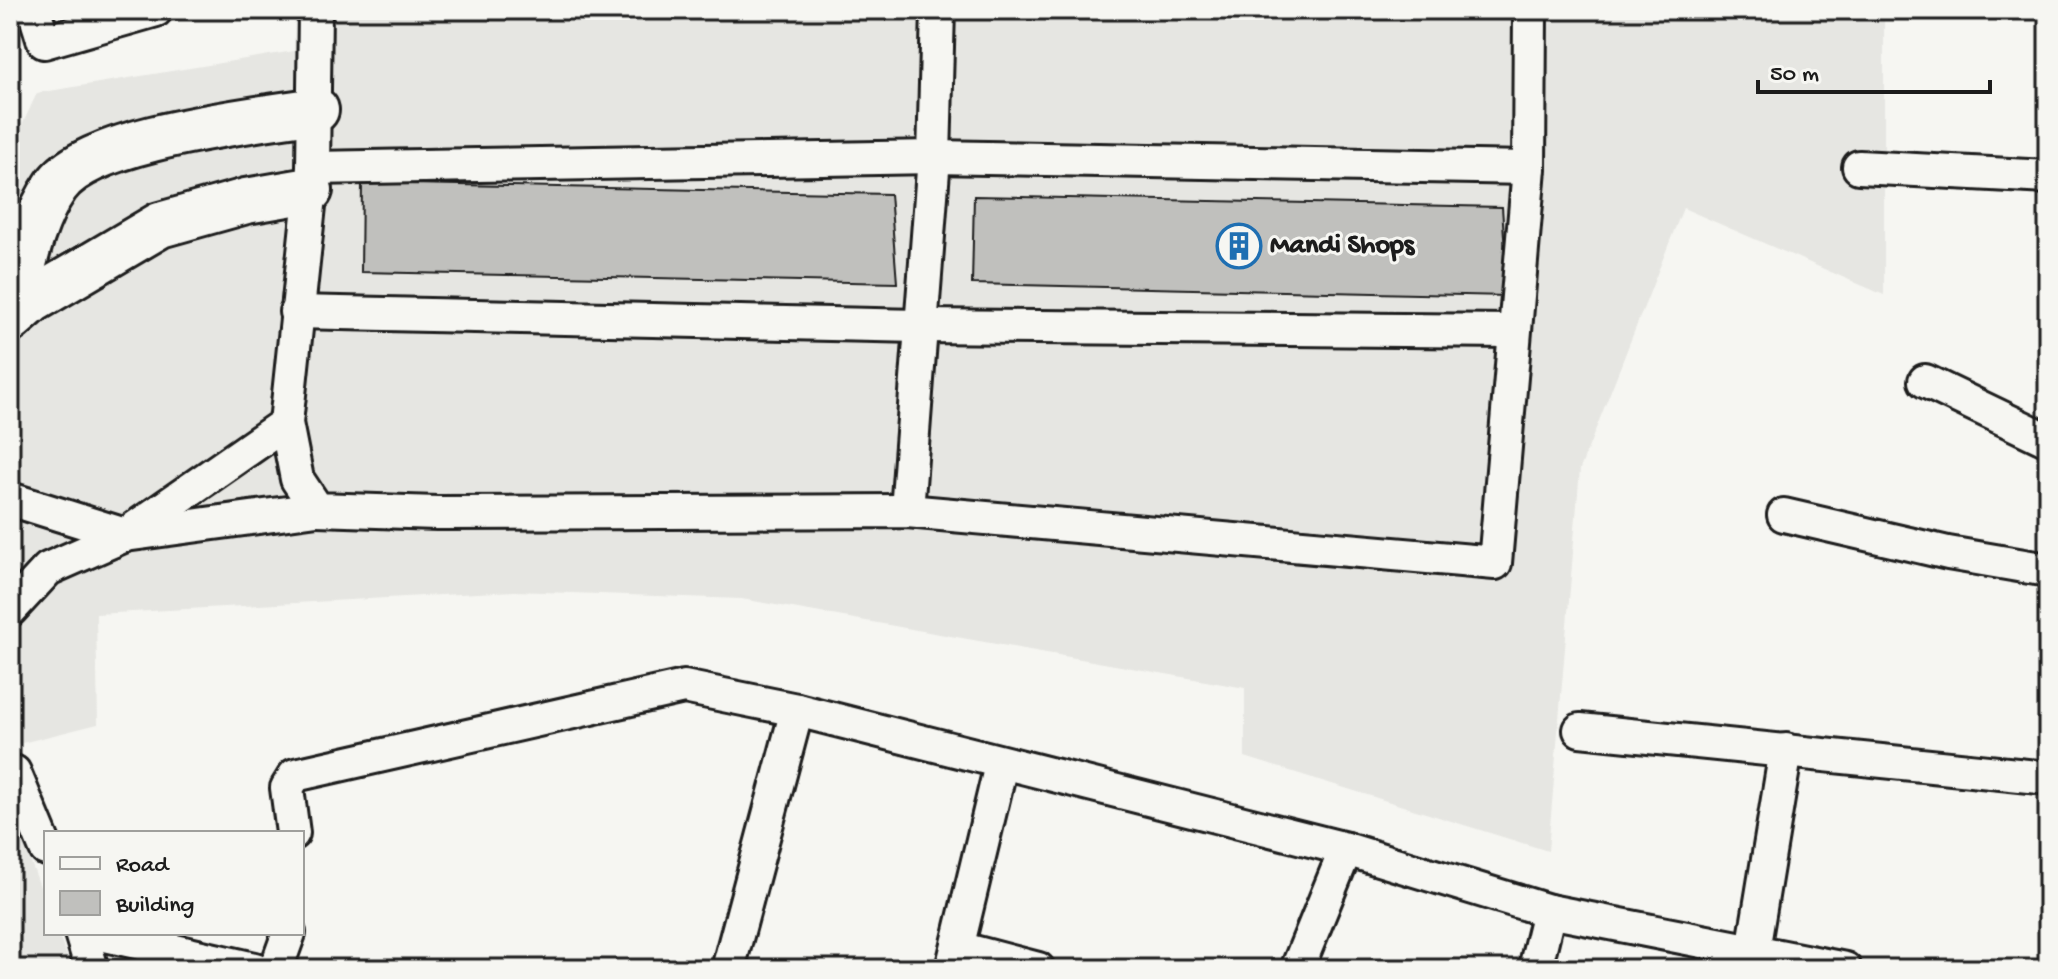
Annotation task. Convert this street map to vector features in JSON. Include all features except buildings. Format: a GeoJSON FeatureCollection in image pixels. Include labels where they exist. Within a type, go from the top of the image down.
{"type":"FeatureCollection","features":[{"type":"Feature","properties":{"kind":"street"},"geometry":{"type":"LineString","coordinates":[[34,10],[44,42],[156,10]]}},
{"type":"Feature","properties":{"kind":"street"},"geometry":{"type":"LineString","coordinates":[[315,10],[316,110],[312,179],[286,423],[297,479],[317,509]]}},
{"type":"Feature","properties":{"kind":"street"},"geometry":{"type":"LineString","coordinates":[[907,511],[934,157],[938,10]]}},
{"type":"Feature","properties":{"kind":"street"},"geometry":{"type":"LineString","coordinates":[[10,499],[125,535],[317,509],[437,513],[907,511],[1495,563],[1529,168],[1530,10]]}},
{"type":"Feature","properties":{"kind":"street"},"geometry":{"type":"LineString","coordinates":[[10,319],[32,236],[46,204],[63,176],[81,162],[182,133],[316,110]]}},
{"type":"Feature","properties":{"kind":"street"},"geometry":{"type":"LineString","coordinates":[[10,319],[33,300],[160,225],[312,179],[934,157],[1529,168]]}},
{"type":"Feature","properties":{"kind":"street"},"geometry":{"type":"LineString","coordinates":[[1859,167],[2048,177]]}},
{"type":"Feature","properties":{"kind":"street"},"geometry":{"type":"LineString","coordinates":[[296,312],[919,326],[1514,331]]}},
{"type":"Feature","properties":{"kind":"street"},"geometry":{"type":"LineString","coordinates":[[1925,381],[2048,440]]}},
{"type":"Feature","properties":{"kind":"street"},"geometry":{"type":"LineString","coordinates":[[10,610],[48,569],[125,535],[286,423]]}},
{"type":"Feature","properties":{"kind":"street"},"geometry":{"type":"LineString","coordinates":[[1784,515],[1948,553],[2048,570]]}},
{"type":"Feature","properties":{"kind":"street"},"geometry":{"type":"LineString","coordinates":[[293,831],[287,788],[295,775],[311,769],[684,687],[797,710],[1001,765],[1346,849],[1549,911],[1751,961],[1845,969]]}},
{"type":"Feature","properties":{"kind":"street"},"geometry":{"type":"LineString","coordinates":[[728,969],[797,710]]}},
{"type":"Feature","properties":{"kind":"street"},"geometry":{"type":"LineString","coordinates":[[1580,730],[2048,778]]}},
{"type":"Feature","properties":{"kind":"street"},"geometry":{"type":"LineString","coordinates":[[1751,961],[1786,750]]}},
{"type":"Feature","properties":{"kind":"street"},"geometry":{"type":"LineString","coordinates":[[1001,765],[955,958],[1038,969]]}},
{"type":"Feature","properties":{"kind":"street"},"geometry":{"type":"LineString","coordinates":[[14,772],[44,844]]}},
{"type":"Feature","properties":{"kind":"street"},"geometry":{"type":"LineString","coordinates":[[1297,969],[1346,849]]}},
{"type":"Feature","properties":{"kind":"street"},"geometry":{"type":"LineString","coordinates":[[1535,969],[1549,911]]}},
{"type":"Feature","properties":{"kind":"street"},"geometry":{"type":"LineString","coordinates":[[82,935],[92,969]]}},
{"type":"Feature","properties":{"kind":"street"},"geometry":{"type":"LineString","coordinates":[[105,935],[255,969]]}},
{"type":"Feature","properties":{"kind":"street"},"geometry":{"type":"LineString","coordinates":[[276,969],[288,935]]}},
{"type":"Feature","properties":{"kind":"shaded area"},"geometry":{"type":"Polygon","coordinates":[[[295,10],[1884,10],[1884,295],[1683,208],[1580,469],[1548,851],[1245,757],[1245,688],[742,599],[514,591],[96,614],[98,724],[10,746],[10,151],[37,93],[294,51],[295,10]]]}},
{"type":"Feature","properties":{"kind":"shaded area"},"geometry":{"type":"Polygon","coordinates":[[[10,808],[44,897],[44,935],[59,935],[72,969],[10,969],[10,808]]]}},
{"type":"Feature","properties":{"kind":"place","name":"Mandi Shops"},"geometry":{"type":"Point","coordinates":[1239,246]}}]}
